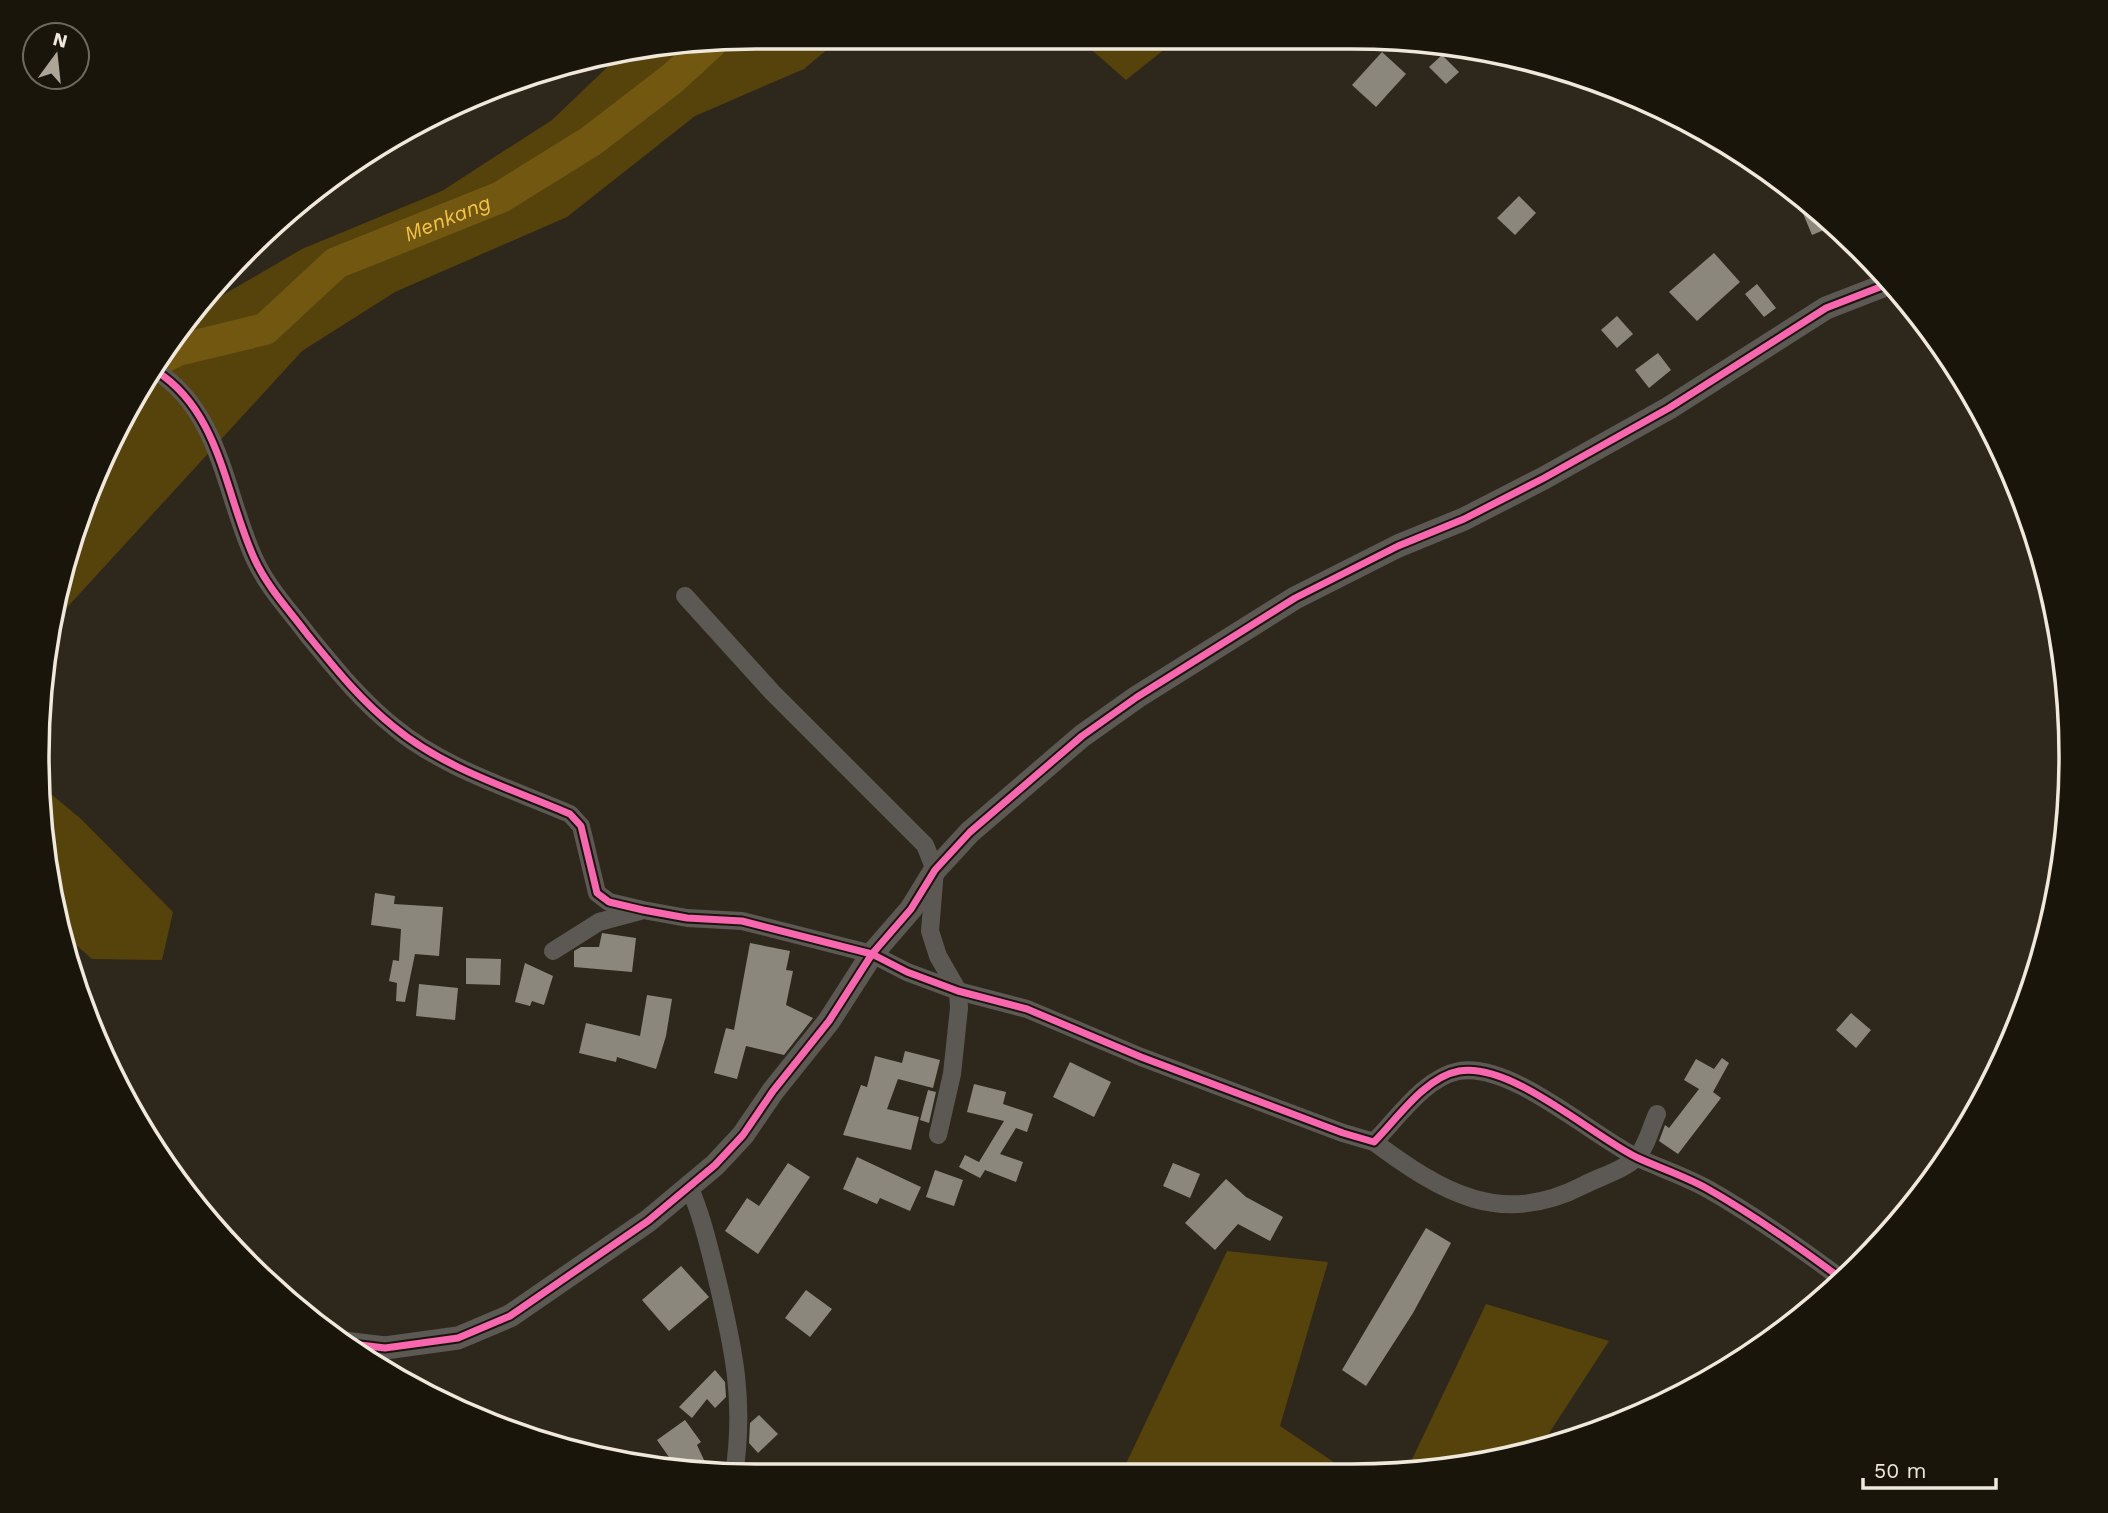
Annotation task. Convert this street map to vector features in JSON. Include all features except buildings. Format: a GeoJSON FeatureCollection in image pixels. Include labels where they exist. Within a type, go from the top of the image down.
{"type":"FeatureCollection","features":[{"type":"Feature","properties":{"kind":"street"},"geometry":{"type":"LineString","coordinates":[[364,1345],[385,1348],[426,1345],[458,1338],[510,1316],[649,1221],[743,1135],[773,1091],[829,1021],[872,954],[911,909],[935,870],[978,825],[1082,736],[1219,644],[1295,598],[1398,546],[1464,519],[1670,408],[1826,308],[1880,287]]}},
{"type":"Feature","properties":{"kind":"street"},"geometry":{"type":"LineString","coordinates":[[161,375],[184,393],[208,433],[229,482],[254,559],[266,581],[352,689],[395,729],[434,752],[476,774],[570,814],[581,826],[597,893],[609,902],[687,918],[742,921],[872,954],[907,972],[958,990],[1027,1009],[1141,1058],[1374,1142],[1444,1186],[1466,1196],[1507,1206],[1544,1203],[1637,1157],[1657,1114]]}},
{"type":"Feature","properties":{"kind":"street"},"geometry":{"type":"LineString","coordinates":[[685,596],[782,702],[907,823],[925,845],[935,870],[930,931],[939,956],[958,990],[960,1008],[952,1074],[938,1135]]}},
{"type":"Feature","properties":{"kind":"street"},"geometry":{"type":"LineString","coordinates":[[553,951],[599,922],[643,910]]}},
{"type":"Feature","properties":{"kind":"street"},"geometry":{"type":"LineString","coordinates":[[1374,1142],[1443,1077],[1466,1070],[1501,1079],[1549,1101],[1637,1157],[1728,1201],[1773,1228],[1834,1273]]}},
{"type":"Feature","properties":{"kind":"street"},"geometry":{"type":"LineString","coordinates":[[689,1186],[705,1231],[738,1374],[741,1421],[736,1463]]}},
{"type":"Feature","properties":{"kind":"shaded area"},"geometry":{"type":"Polygon","coordinates":[[[828,49],[804,69],[695,116],[567,217],[395,292],[302,351],[65,610],[87,529],[122,444],[168,363],[219,297],[302,249],[442,191],[552,120],[610,65],[664,55],[710,51],[828,49]]]}},
{"type":"Feature","properties":{"kind":"shaded area"},"geometry":{"type":"Polygon","coordinates":[[[1091,49],[1165,49],[1126,80],[1091,49]]]}},
{"type":"Feature","properties":{"kind":"shaded area"},"geometry":{"type":"Polygon","coordinates":[[[51,794],[81,819],[173,912],[162,960],[92,959],[73,940],[55,849],[51,794]]]}},
{"type":"Feature","properties":{"kind":"shaded area"},"geometry":{"type":"Polygon","coordinates":[[[1227,1251],[1328,1262],[1280,1426],[1337,1464],[1126,1464],[1227,1251]]]}},
{"type":"Feature","properties":{"kind":"shaded area"},"geometry":{"type":"Polygon","coordinates":[[[1486,1304],[1609,1341],[1547,1436],[1490,1450],[1411,1461],[1486,1304]]]}},
{"type":"Feature","properties":{"kind":"waterway","name":"Menkang"},"geometry":{"type":"LineString","coordinates":[[177,350],[265,329],[336,263],[501,197],[591,141],[673,78],[702,52]]}},
{"type":"Feature","properties":{"kind":"cycle path"},"geometry":{"type":"LineString","coordinates":[[364,1345],[385,1348],[458,1338],[510,1316],[648,1221],[715,1165],[743,1135],[773,1091],[829,1021],[872,954],[911,909],[935,870],[970,832],[1082,736],[1137,697],[1295,598],[1398,546],[1464,519],[1544,478],[1669,408],[1826,308],[1880,287]]}},
{"type":"Feature","properties":{"kind":"cycle path"},"geometry":{"type":"LineString","coordinates":[[161,375],[178,388],[195,409],[208,432],[245,535],[266,580],[337,671],[382,717],[434,754],[570,814],[581,826],[597,893],[609,902],[687,918],[742,921],[872,954],[907,972],[958,991],[1027,1009],[1141,1057],[1343,1133],[1374,1142],[1402,1111],[1435,1081],[1459,1071],[1480,1071],[1527,1089],[1619,1148],[1724,1198],[1834,1273]]}}]}
